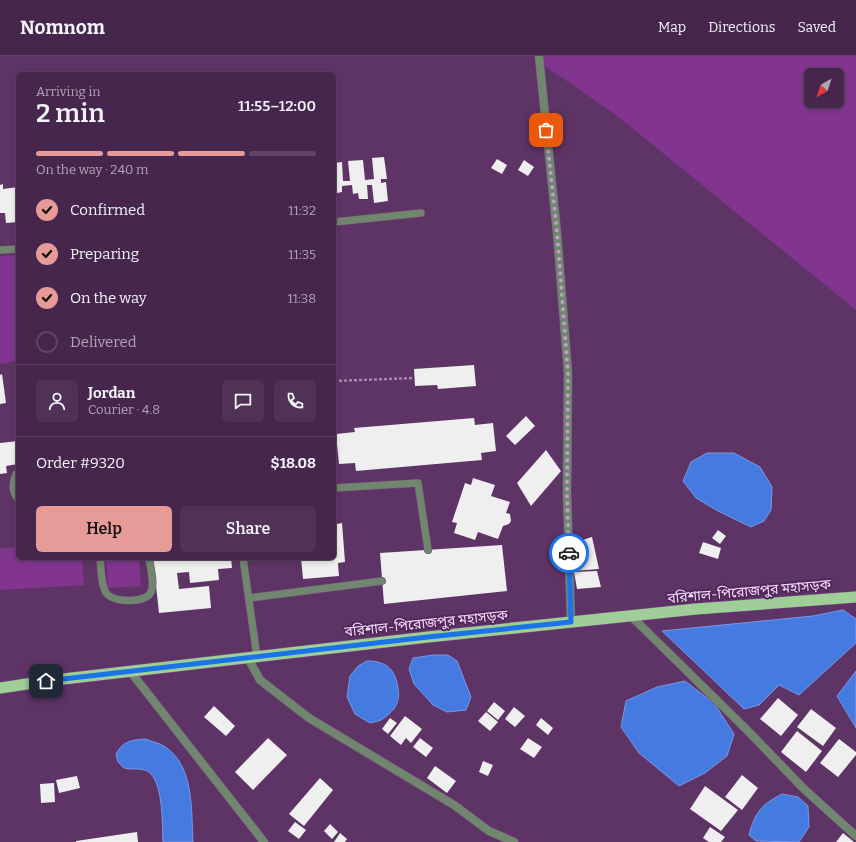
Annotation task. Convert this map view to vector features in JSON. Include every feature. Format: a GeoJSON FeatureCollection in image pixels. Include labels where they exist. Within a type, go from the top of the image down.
{"type":"FeatureCollection","features":[{"type":"Feature","properties":{"kind":"highway","name":"বরিশাল-পিরোজপুর মহাসড়ক"},"geometry":{"type":"LineString","coordinates":[[0,688],[130,671],[428,637],[696,609],[856,597]]}},
{"type":"Feature","properties":{"kind":"street"},"geometry":{"type":"LineString","coordinates":[[539,56],[557,232],[568,373],[567,494],[571,622]]}},
{"type":"Feature","properties":{"kind":"street"},"geometry":{"type":"LineString","coordinates":[[631,616],[747,730],[804,789],[856,836]]}},
{"type":"Feature","properties":{"kind":"street"},"geometry":{"type":"LineString","coordinates":[[253,657],[260,680],[309,718],[454,805],[489,831],[514,842]]}},
{"type":"Feature","properties":{"kind":"street"},"geometry":{"type":"LineString","coordinates":[[130,671],[264,842]]}},
{"type":"Feature","properties":{"kind":"lane"},"geometry":{"type":"LineString","coordinates":[[336,222],[421,213]]}},
{"type":"Feature","properties":{"kind":"lane"},"geometry":{"type":"LineString","coordinates":[[0,250],[16,249]]}},
{"type":"Feature","properties":{"kind":"lane"},"geometry":{"type":"LineString","coordinates":[[16,474],[13,487],[16,496]]}},
{"type":"Feature","properties":{"kind":"lane"},"geometry":{"type":"LineString","coordinates":[[336,488],[418,483],[428,550]]}},
{"type":"Feature","properties":{"kind":"lane"},"geometry":{"type":"LineString","coordinates":[[100,560],[104,589],[107,595],[120,601],[144,599],[152,591],[153,585],[149,560]]}},
{"type":"Feature","properties":{"kind":"lane"},"geometry":{"type":"LineString","coordinates":[[243,560],[249,598],[253,657]]}},
{"type":"Feature","properties":{"kind":"lane"},"geometry":{"type":"LineString","coordinates":[[249,598],[382,582]]}},
{"type":"Feature","properties":{"kind":"path"},"geometry":{"type":"LineString","coordinates":[[336,381],[414,378]]}},
{"type":"Feature","properties":{"kind":"shaded area"},"geometry":{"type":"Polygon","coordinates":[[[538,56],[856,56],[856,310],[616,115],[538,61],[538,56]]]}},
{"type":"Feature","properties":{"kind":"shaded area"},"geometry":{"type":"Polygon","coordinates":[[[16,255],[16,361],[0,364],[0,256],[16,255]]]}},
{"type":"Feature","properties":{"kind":"shaded area"},"geometry":{"type":"Polygon","coordinates":[[[16,547],[16,560],[82,560],[84,585],[0,590],[0,548],[16,547]]]}},
{"type":"Feature","properties":{"kind":"shaded area"},"geometry":{"type":"Polygon","coordinates":[[[106,560],[139,560],[141,586],[108,588],[106,560]]]}},
{"type":"Feature","properties":{"kind":"water"},"geometry":{"type":"Polygon","coordinates":[[[707,453],[734,453],[760,467],[772,487],[771,510],[764,521],[751,527],[718,511],[696,498],[683,481],[691,462],[707,453]]]}},
{"type":"Feature","properties":{"kind":"water"},"geometry":{"type":"Polygon","coordinates":[[[843,610],[856,619],[856,643],[799,695],[779,685],[759,705],[744,709],[662,631],[813,616],[843,610]]]}},
{"type":"Feature","properties":{"kind":"water"},"geometry":{"type":"Polygon","coordinates":[[[433,655],[448,655],[457,661],[471,697],[466,710],[447,712],[433,705],[414,684],[409,669],[413,658],[433,655]]]}},
{"type":"Feature","properties":{"kind":"water"},"geometry":{"type":"Polygon","coordinates":[[[367,661],[382,663],[393,672],[399,694],[395,707],[389,714],[383,719],[370,723],[355,714],[347,697],[350,676],[358,666],[367,661]]]}},
{"type":"Feature","properties":{"kind":"water"},"geometry":{"type":"Polygon","coordinates":[[[856,671],[856,728],[837,696],[856,671]]]}},
{"type":"Feature","properties":{"kind":"water"},"geometry":{"type":"Polygon","coordinates":[[[685,681],[714,703],[734,734],[727,756],[705,773],[679,786],[639,753],[621,727],[626,701],[657,687],[685,681]]]}},
{"type":"Feature","properties":{"kind":"water"},"geometry":{"type":"Polygon","coordinates":[[[145,739],[160,744],[171,752],[180,762],[189,787],[193,842],[163,842],[161,802],[156,781],[151,774],[145,770],[124,768],[118,762],[116,754],[122,746],[128,742],[145,739]]]}},
{"type":"Feature","properties":{"kind":"water"},"geometry":{"type":"Polygon","coordinates":[[[782,794],[798,797],[808,806],[809,827],[799,842],[756,841],[749,835],[754,820],[764,806],[782,794]]]}},
{"type":"Feature","properties":{"kind":"building"},"geometry":{"type":"Polygon","coordinates":[[[384,157],[387,179],[381,179],[381,183],[386,182],[388,201],[374,203],[372,185],[367,185],[368,199],[359,199],[358,193],[353,194],[352,185],[342,186],[342,192],[337,193],[336,202],[336,163],[342,162],[343,181],[350,181],[348,161],[363,160],[365,180],[374,179],[372,158],[384,157]]]}},
{"type":"Feature","properties":{"kind":"building"},"geometry":{"type":"Polygon","coordinates":[[[497,159],[507,165],[502,174],[491,168],[497,159]]]}},
{"type":"Feature","properties":{"kind":"building"},"geometry":{"type":"Polygon","coordinates":[[[524,160],[534,167],[528,176],[518,170],[524,160]]]}},
{"type":"Feature","properties":{"kind":"building"},"geometry":{"type":"Polygon","coordinates":[[[3,184],[3,189],[16,187],[16,222],[6,223],[5,213],[0,213],[0,185],[3,184]]]}},
{"type":"Feature","properties":{"kind":"building"},"geometry":{"type":"Polygon","coordinates":[[[474,365],[476,386],[438,389],[437,385],[415,386],[414,369],[474,365]]]}},
{"type":"Feature","properties":{"kind":"building"},"geometry":{"type":"Polygon","coordinates":[[[2,374],[6,403],[0,404],[0,375],[2,374]]]}},
{"type":"Feature","properties":{"kind":"building"},"geometry":{"type":"Polygon","coordinates":[[[526,416],[535,426],[515,445],[506,436],[526,416]]]}},
{"type":"Feature","properties":{"kind":"building"},"geometry":{"type":"Polygon","coordinates":[[[474,418],[475,425],[493,423],[496,451],[481,453],[482,460],[356,471],[355,463],[339,464],[336,434],[355,432],[354,428],[474,418]]]}},
{"type":"Feature","properties":{"kind":"building"},"geometry":{"type":"Polygon","coordinates":[[[16,441],[16,464],[6,466],[7,473],[0,474],[0,443],[16,441]]]}},
{"type":"Feature","properties":{"kind":"building"},"geometry":{"type":"Polygon","coordinates":[[[546,450],[561,471],[531,506],[517,483],[546,450]]]}},
{"type":"Feature","properties":{"kind":"building"},"geometry":{"type":"Polygon","coordinates":[[[473,478],[495,485],[491,496],[510,502],[506,513],[510,514],[511,521],[509,524],[503,526],[498,539],[478,532],[475,540],[454,533],[457,523],[452,522],[465,483],[471,485],[473,478]]]}},
{"type":"Feature","properties":{"kind":"building"},"geometry":{"type":"Polygon","coordinates":[[[336,513],[337,524],[342,523],[345,562],[338,563],[339,576],[303,579],[301,560],[336,560],[336,513]]]}},
{"type":"Feature","properties":{"kind":"building"},"geometry":{"type":"Polygon","coordinates":[[[718,530],[726,536],[720,544],[712,538],[718,530]]]}},
{"type":"Feature","properties":{"kind":"building"},"geometry":{"type":"Polygon","coordinates":[[[592,537],[599,569],[573,571],[573,561],[578,561],[576,542],[592,537]]]}},
{"type":"Feature","properties":{"kind":"building"},"geometry":{"type":"Polygon","coordinates":[[[703,542],[721,548],[718,559],[699,553],[703,542]]]}},
{"type":"Feature","properties":{"kind":"building"},"geometry":{"type":"Polygon","coordinates":[[[502,545],[507,591],[384,604],[380,553],[502,545]]]}},
{"type":"Feature","properties":{"kind":"building"},"geometry":{"type":"Polygon","coordinates":[[[153,560],[231,560],[232,568],[218,569],[219,580],[190,583],[189,572],[177,573],[179,589],[209,586],[211,608],[159,613],[153,560]]]}},
{"type":"Feature","properties":{"kind":"building"},"geometry":{"type":"Polygon","coordinates":[[[597,571],[601,587],[577,589],[574,572],[597,571]]]}},
{"type":"Feature","properties":{"kind":"building"},"geometry":{"type":"Polygon","coordinates":[[[778,698],[798,715],[781,736],[760,719],[778,698]]]}},
{"type":"Feature","properties":{"kind":"building"},"geometry":{"type":"Polygon","coordinates":[[[494,702],[505,711],[498,720],[487,711],[494,702]]]}},
{"type":"Feature","properties":{"kind":"building"},"geometry":{"type":"Polygon","coordinates":[[[214,706],[235,726],[226,736],[204,717],[214,706]]]}},
{"type":"Feature","properties":{"kind":"building"},"geometry":{"type":"Polygon","coordinates":[[[514,707],[525,716],[515,727],[505,719],[514,707]]]}},
{"type":"Feature","properties":{"kind":"building"},"geometry":{"type":"Polygon","coordinates":[[[811,709],[836,728],[823,746],[797,727],[811,709]]]}},
{"type":"Feature","properties":{"kind":"building"},"geometry":{"type":"Polygon","coordinates":[[[486,712],[498,722],[490,731],[478,721],[486,712]]]}},
{"type":"Feature","properties":{"kind":"building"},"geometry":{"type":"Polygon","coordinates":[[[405,716],[422,729],[411,743],[406,738],[401,745],[390,736],[405,716]]]}},
{"type":"Feature","properties":{"kind":"building"},"geometry":{"type":"Polygon","coordinates":[[[390,718],[397,723],[388,734],[382,729],[390,718]]]}},
{"type":"Feature","properties":{"kind":"building"},"geometry":{"type":"Polygon","coordinates":[[[541,718],[553,728],[548,735],[536,725],[541,718]]]}},
{"type":"Feature","properties":{"kind":"building"},"geometry":{"type":"Polygon","coordinates":[[[797,731],[822,751],[806,772],[781,752],[797,731]]]}},
{"type":"Feature","properties":{"kind":"building"},"geometry":{"type":"Polygon","coordinates":[[[268,738],[287,755],[253,790],[235,772],[268,738]]]}},
{"type":"Feature","properties":{"kind":"building"},"geometry":{"type":"Polygon","coordinates":[[[420,738],[433,748],[426,757],[413,747],[420,738]]]}},
{"type":"Feature","properties":{"kind":"building"},"geometry":{"type":"Polygon","coordinates":[[[528,738],[542,747],[534,758],[520,749],[528,738]]]}},
{"type":"Feature","properties":{"kind":"building"},"geometry":{"type":"Polygon","coordinates":[[[839,739],[856,752],[856,755],[838,777],[820,763],[839,739]]]}},
{"type":"Feature","properties":{"kind":"building"},"geometry":{"type":"Polygon","coordinates":[[[483,761],[493,765],[488,776],[479,772],[483,761]]]}},
{"type":"Feature","properties":{"kind":"building"},"geometry":{"type":"Polygon","coordinates":[[[435,766],[456,781],[447,793],[427,778],[435,766]]]}},
{"type":"Feature","properties":{"kind":"building"},"geometry":{"type":"Polygon","coordinates":[[[742,775],[758,788],[742,810],[725,797],[742,775]]]}},
{"type":"Feature","properties":{"kind":"building"},"geometry":{"type":"Polygon","coordinates":[[[77,776],[80,788],[59,793],[56,780],[77,776]]]}},
{"type":"Feature","properties":{"kind":"building"},"geometry":{"type":"Polygon","coordinates":[[[320,778],[333,790],[304,826],[289,814],[320,778]]]}},
{"type":"Feature","properties":{"kind":"building"},"geometry":{"type":"Polygon","coordinates":[[[54,783],[55,802],[41,803],[40,784],[54,783]]]}},
{"type":"Feature","properties":{"kind":"building"},"geometry":{"type":"Polygon","coordinates":[[[705,786],[738,810],[721,831],[690,809],[705,786]]]}},
{"type":"Feature","properties":{"kind":"building"},"geometry":{"type":"Polygon","coordinates":[[[295,822],[306,830],[299,839],[288,831],[295,822]]]}},
{"type":"Feature","properties":{"kind":"building"},"geometry":{"type":"Polygon","coordinates":[[[330,824],[338,832],[332,839],[324,831],[330,824]]]}},
{"type":"Feature","properties":{"kind":"building"},"geometry":{"type":"Polygon","coordinates":[[[710,827],[725,837],[721,842],[709,842],[703,838],[710,827]]]}},
{"type":"Feature","properties":{"kind":"building"},"geometry":{"type":"Polygon","coordinates":[[[137,832],[138,842],[76,842],[76,841],[137,832]]]}},
{"type":"Feature","properties":{"kind":"building"},"geometry":{"type":"Polygon","coordinates":[[[340,833],[347,839],[345,842],[334,842],[340,833]]]}},
{"type":"Feature","properties":{"kind":"building"},"geometry":{"type":"Polygon","coordinates":[[[843,833],[854,842],[836,842],[843,833]]]}},
{"type":"Feature","properties":{"kind":"way so far"},"geometry":{"type":"LineString","coordinates":[[546,130],[557,232],[568,373],[567,494],[569,553]]}},
{"type":"Feature","properties":{"kind":"route"},"geometry":{"type":"LineString","coordinates":[[46,681],[571,622],[569,553]]}}]}
